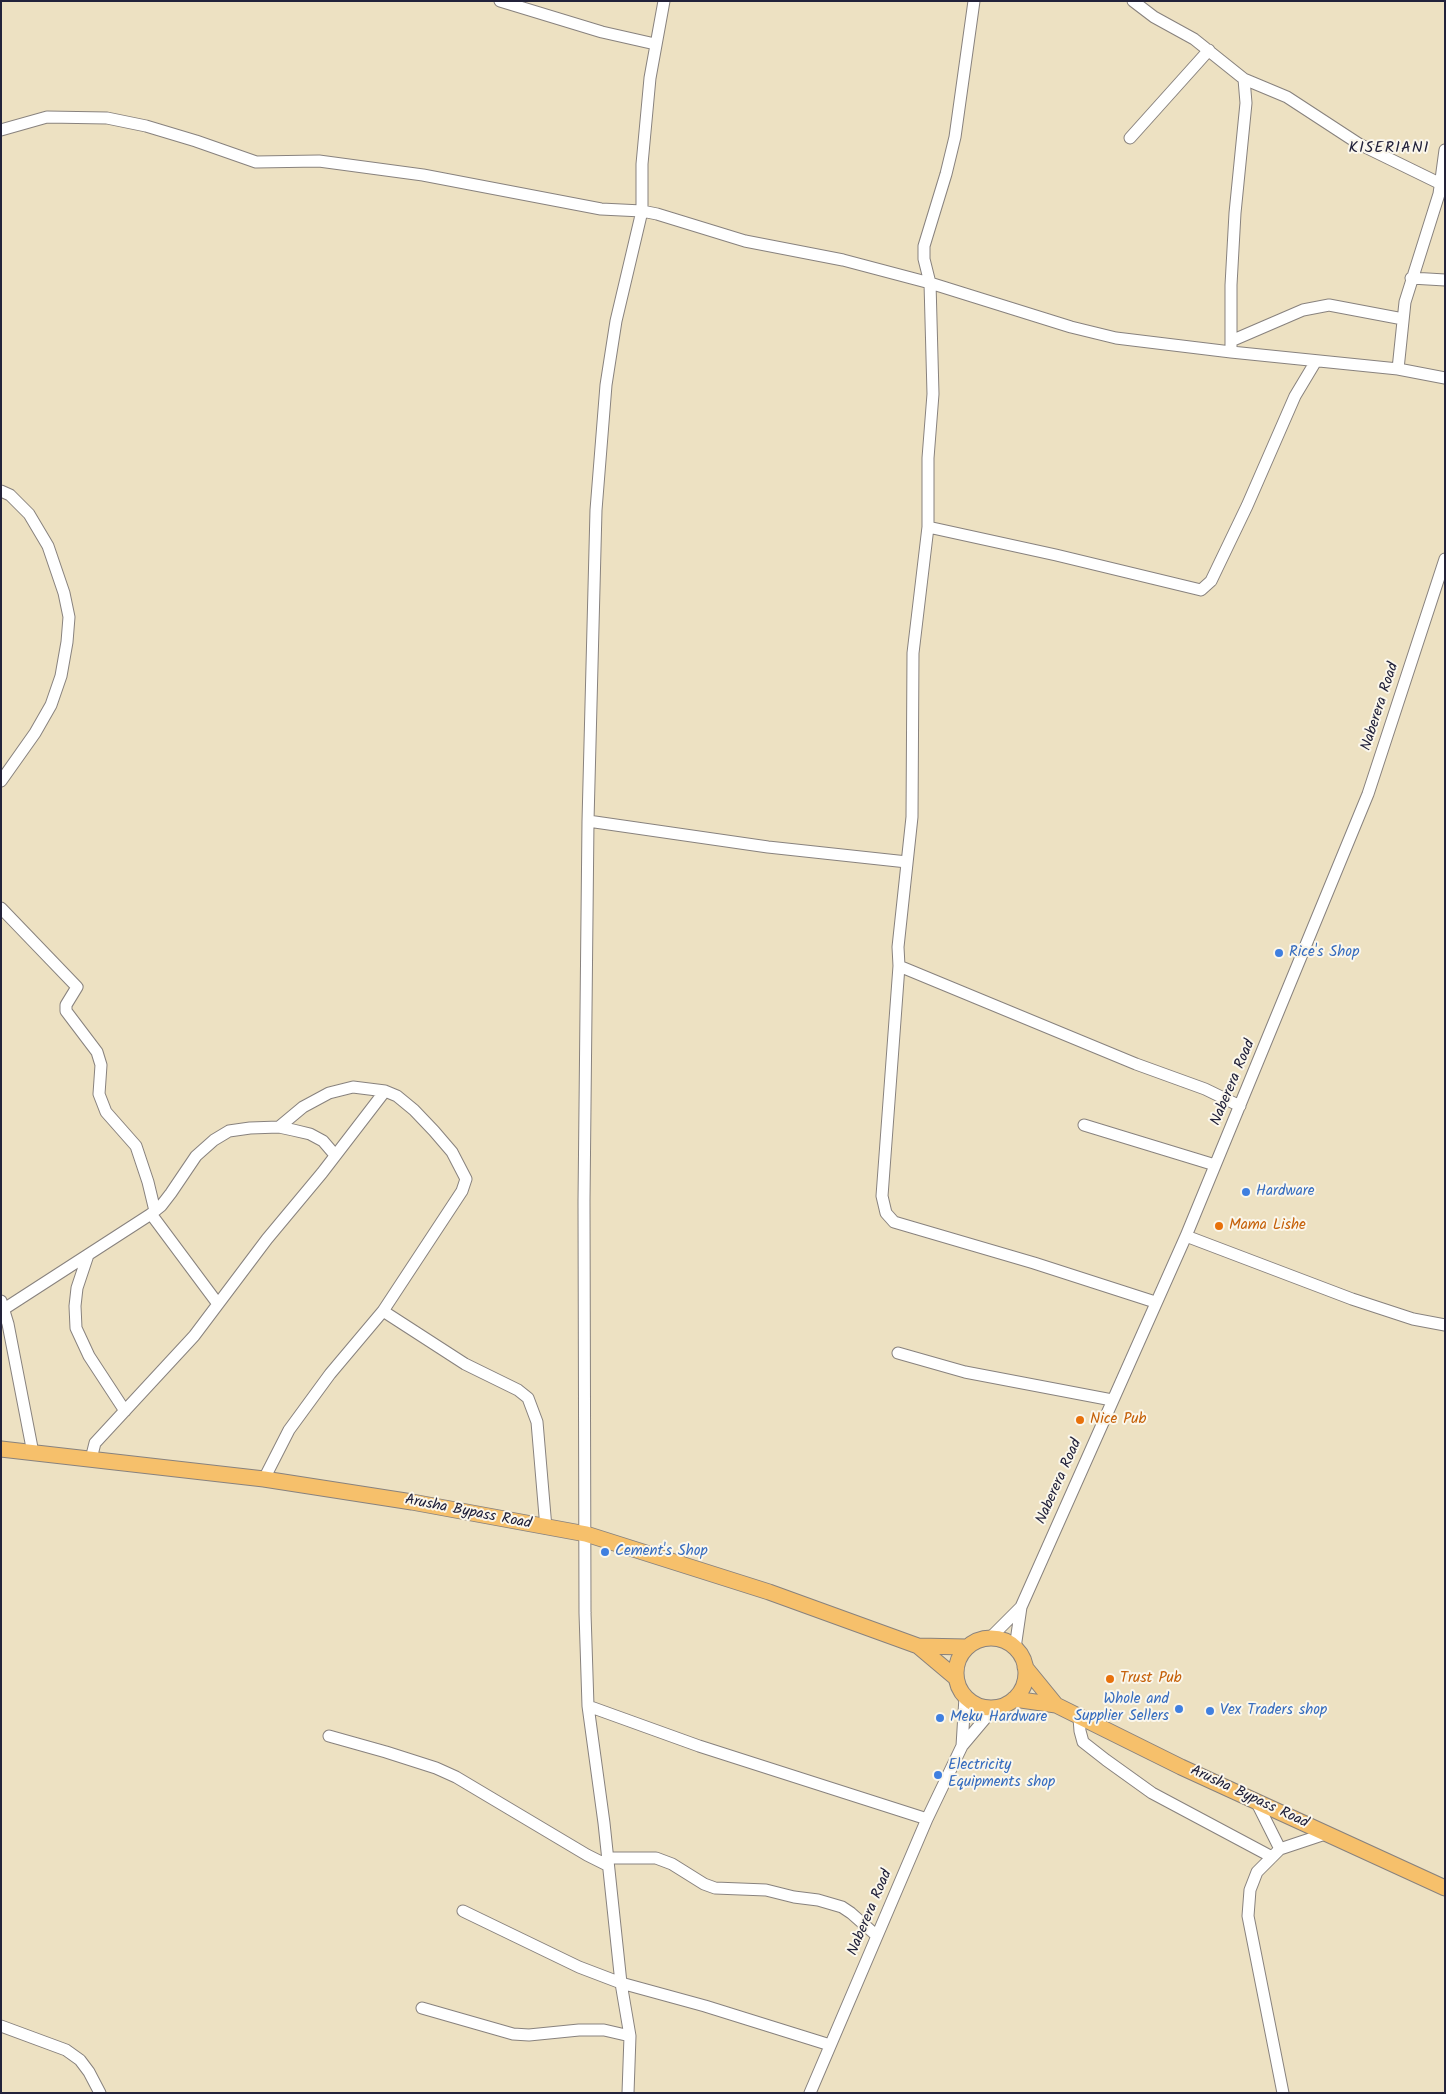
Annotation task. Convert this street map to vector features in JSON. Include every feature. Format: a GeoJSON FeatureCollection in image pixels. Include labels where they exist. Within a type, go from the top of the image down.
{"type":"FeatureCollection","features":[{"type":"Feature","properties":{"kind":"main road","name":"Arusha Bypass Road"},"geometry":{"type":"LineString","coordinates":[[1,1449],[264,1479],[484,1514],[546,1528],[586,1534],[768,1592],[918,1646],[968,1646],[978,1640],[990,1638]]}},
{"type":"Feature","properties":{"kind":"main road"},"geometry":{"type":"LineString","coordinates":[[990,1638],[1008,1642],[1015,1648]]}},
{"type":"Feature","properties":{"kind":"main road","name":"Arusha Bypass Road"},"geometry":{"type":"LineString","coordinates":[[918,1646],[956,1678],[959,1688],[965,1697]]}},
{"type":"Feature","properties":{"kind":"main road"},"geometry":{"type":"LineString","coordinates":[[956,1678],[956,1666],[960,1656],[968,1646]]}},
{"type":"Feature","properties":{"kind":"main road","name":"Arusha Bypass Road"},"geometry":{"type":"LineString","coordinates":[[1015,1648],[1022,1656],[1025,1666],[1056,1705]]}},
{"type":"Feature","properties":{"kind":"main road"},"geometry":{"type":"LineString","coordinates":[[965,1697],[978,1705],[994,1708],[1005,1705],[1022,1690],[1025,1666]]}},
{"type":"Feature","properties":{"kind":"main road","name":"Arusha Bypass Road"},"geometry":{"type":"LineString","coordinates":[[1014,1699],[1056,1705],[1079,1718],[1325,1834],[1445,1888]]}},
{"type":"Feature","properties":{"kind":"street"},"geometry":{"type":"LineString","coordinates":[[500,1],[602,32],[655,44]]}},
{"type":"Feature","properties":{"kind":"street"},"geometry":{"type":"LineString","coordinates":[[628,2093],[630,2036],[621,1983],[604,1823],[588,1706],[584,1201],[588,821],[596,510],[606,385],[616,321],[642,210],[642,164],[655,44],[664,1]]}},
{"type":"Feature","properties":{"kind":"street"},"geometry":{"type":"LineString","coordinates":[[974,1],[955,136],[946,174],[924,246],[924,259],[930,284],[933,394],[928,458],[928,527],[913,653],[912,817],[898,947],[899,966],[882,1196],[886,1213],[899,1224],[1034,1263],[1155,1302]]}},
{"type":"Feature","properties":{"kind":"street"},"geometry":{"type":"LineString","coordinates":[[1133,1],[1145,11],[1182,31],[1209,50],[1244,79],[1287,97],[1359,144],[1441,184]]}},
{"type":"Feature","properties":{"kind":"street"},"geometry":{"type":"LineString","coordinates":[[1130,138],[1209,50]]}},
{"type":"Feature","properties":{"kind":"street"},"geometry":{"type":"LineString","coordinates":[[1231,347],[1231,285],[1235,213],[1246,103],[1244,79]]}},
{"type":"Feature","properties":{"kind":"street"},"geometry":{"type":"LineString","coordinates":[[1,130],[47,117],[107,118],[146,126],[256,162],[319,161],[423,175],[601,209],[642,210],[745,241],[843,260],[1116,338],[1231,347],[1316,361],[1398,369],[1445,378]]}},
{"type":"Feature","properties":{"kind":"street"},"geometry":{"type":"LineString","coordinates":[[1398,369],[1404,302],[1441,184],[1445,150]]}},
{"type":"Feature","properties":{"kind":"street"},"geometry":{"type":"LineString","coordinates":[[1411,278],[1445,280]]}},
{"type":"Feature","properties":{"kind":"street"},"geometry":{"type":"LineString","coordinates":[[1231,347],[1303,310],[1329,305],[1403,320]]}},
{"type":"Feature","properties":{"kind":"street"},"geometry":{"type":"LineString","coordinates":[[928,527],[1056,554],[1201,590],[1211,581],[1247,506],[1295,396],[1316,361]]}},
{"type":"Feature","properties":{"kind":"street"},"geometry":{"type":"LineString","coordinates":[[1,490],[10,495],[29,514],[48,546],[64,593],[69,616],[67,642],[60,676],[51,705],[1,781]]}},
{"type":"Feature","properties":{"kind":"street","name":"Naberera Road"},"geometry":{"type":"LineString","coordinates":[[1015,1648],[1021,1607],[1155,1302],[1186,1236],[1368,794],[1445,559]]}},
{"type":"Feature","properties":{"kind":"street"},"geometry":{"type":"LineString","coordinates":[[588,821],[768,847],[907,862]]}},
{"type":"Feature","properties":{"kind":"street"},"geometry":{"type":"LineString","coordinates":[[1,908],[77,987],[66,1005],[66,1011],[97,1052],[101,1065],[99,1094],[106,1112],[136,1146],[148,1182],[153,1212],[218,1304]]}},
{"type":"Feature","properties":{"kind":"street"},"geometry":{"type":"LineString","coordinates":[[899,966],[1136,1064],[1205,1089],[1240,1106]]}},
{"type":"Feature","properties":{"kind":"street"},"geometry":{"type":"LineString","coordinates":[[264,1479],[289,1430],[308,1402],[383,1312],[462,1191],[466,1179],[452,1152],[434,1131],[397,1096],[385,1091],[353,1087],[329,1093],[303,1107],[279,1127]]}},
{"type":"Feature","properties":{"kind":"street"},"geometry":{"type":"LineString","coordinates":[[91,1459],[95,1443],[194,1336],[267,1239],[385,1091]]}},
{"type":"Feature","properties":{"kind":"street"},"geometry":{"type":"LineString","coordinates":[[1084,1125],[1215,1165]]}},
{"type":"Feature","properties":{"kind":"street"},"geometry":{"type":"LineString","coordinates":[[33,1452],[2,1305],[88,1255],[153,1212],[171,1193],[196,1156],[214,1140],[229,1131],[279,1127],[310,1134],[323,1141],[335,1155]]}},
{"type":"Feature","properties":{"kind":"street"},"geometry":{"type":"LineString","coordinates":[[1186,1236],[1352,1299],[1413,1319],[1445,1325]]}},
{"type":"Feature","properties":{"kind":"street"},"geometry":{"type":"LineString","coordinates":[[88,1255],[77,1288],[75,1306],[76,1328],[89,1356],[125,1411]]}},
{"type":"Feature","properties":{"kind":"street"},"geometry":{"type":"LineString","coordinates":[[383,1312],[465,1364],[518,1390],[528,1398],[537,1422],[546,1528]]}},
{"type":"Feature","properties":{"kind":"street"},"geometry":{"type":"LineString","coordinates":[[898,1354],[965,1372],[1112,1400]]}},
{"type":"Feature","properties":{"kind":"street","name":"Naberera Road"},"geometry":{"type":"LineString","coordinates":[[990,1638],[1021,1607]]}},
{"type":"Feature","properties":{"kind":"street","name":"Naberera Road"},"geometry":{"type":"LineString","coordinates":[[962,1746],[965,1697]]}},
{"type":"Feature","properties":{"kind":"street"},"geometry":{"type":"LineString","coordinates":[[588,1706],[700,1746],[927,1819]]}},
{"type":"Feature","properties":{"kind":"street","name":"Naberera Road"},"geometry":{"type":"LineString","coordinates":[[810,2093],[927,1819],[962,1746],[994,1708]]}},
{"type":"Feature","properties":{"kind":"street"},"geometry":{"type":"LineString","coordinates":[[1079,1718],[1080,1731],[1084,1742],[1152,1793],[1276,1853]]}},
{"type":"Feature","properties":{"kind":"street"},"geometry":{"type":"LineString","coordinates":[[329,1736],[436,1768],[587,1855],[607,1861],[656,1858],[678,1867],[704,1884],[715,1888],[766,1890],[794,1897],[818,1900],[842,1907],[877,1936]]}},
{"type":"Feature","properties":{"kind":"street"},"geometry":{"type":"LineString","coordinates":[[1255,1800],[1276,1853]]}},
{"type":"Feature","properties":{"kind":"street"},"geometry":{"type":"LineString","coordinates":[[1283,2093],[1266,2015],[1248,1907],[1250,1890],[1257,1872],[1276,1853],[1325,1834]]}},
{"type":"Feature","properties":{"kind":"street"},"geometry":{"type":"LineString","coordinates":[[463,1912],[579,1967],[621,1983],[705,2006],[830,2045]]}},
{"type":"Feature","properties":{"kind":"street"},"geometry":{"type":"LineString","coordinates":[[422,2008],[513,2034],[529,2036],[579,2030],[604,2030],[630,2036]]}},
{"type":"Feature","properties":{"kind":"street"},"geometry":{"type":"LineString","coordinates":[[1,2026],[66,2050],[80,2060],[100,2093]]}},
{"type":"Feature","properties":{"kind":"place","name":"Rice's Shop"},"geometry":{"type":"Point","coordinates":[1279,953]}},
{"type":"Feature","properties":{"kind":"place","name":"Hardware"},"geometry":{"type":"Point","coordinates":[1246,1192]}},
{"type":"Feature","properties":{"kind":"place","name":"Mama Lishe"},"geometry":{"type":"Point","coordinates":[1219,1226]}},
{"type":"Feature","properties":{"kind":"place","name":"Nice Pub"},"geometry":{"type":"Point","coordinates":[1080,1420]}},
{"type":"Feature","properties":{"kind":"place","name":"Cement's Shop"},"geometry":{"type":"Point","coordinates":[605,1552]}},
{"type":"Feature","properties":{"kind":"place","name":"Trust Pub"},"geometry":{"type":"Point","coordinates":[1110,1679]}},
{"type":"Feature","properties":{"kind":"place","name":"Whole and Supplier Sellers"},"geometry":{"type":"Point","coordinates":[1179,1709]}},
{"type":"Feature","properties":{"kind":"place","name":"Vex Traders shop"},"geometry":{"type":"Point","coordinates":[1210,1711]}},
{"type":"Feature","properties":{"kind":"place","name":"Meku Hardware"},"geometry":{"type":"Point","coordinates":[940,1718]}},
{"type":"Feature","properties":{"kind":"place","name":"Electricity Equipments shop"},"geometry":{"type":"Point","coordinates":[938,1775]}},
{"type":"Feature","properties":{"kind":"district","name":"KISERIANI"},"geometry":{"type":"Point","coordinates":[1389,149]}}]}
